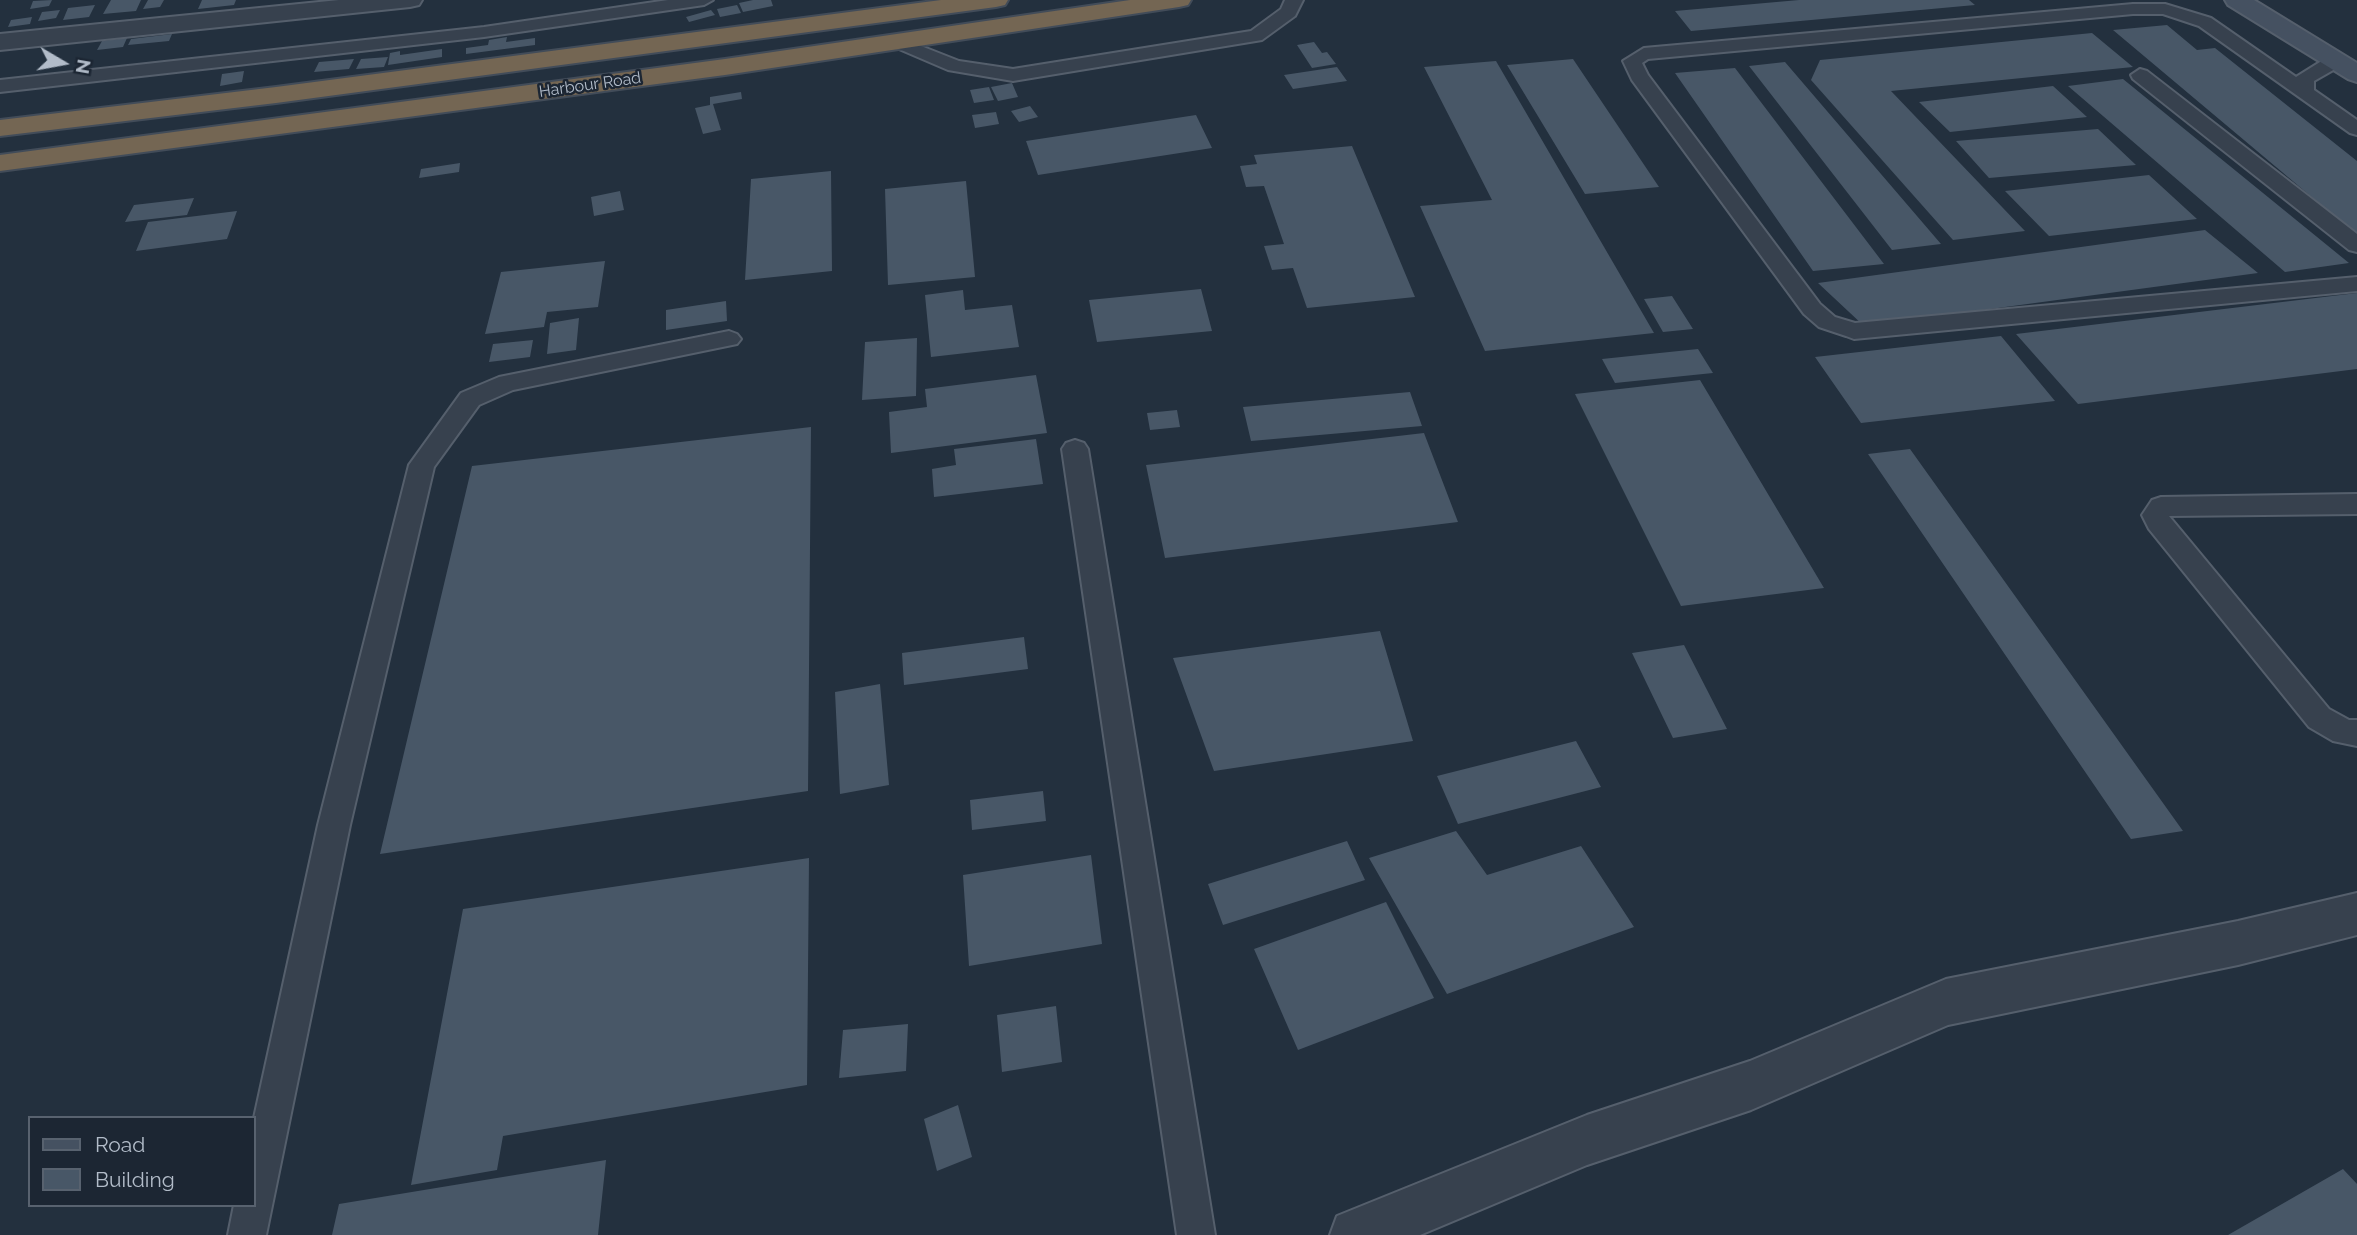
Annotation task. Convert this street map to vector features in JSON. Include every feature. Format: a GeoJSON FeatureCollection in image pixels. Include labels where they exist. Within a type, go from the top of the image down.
{"type":"FeatureCollection","features":[{"type":"Feature","properties":{"kind":"highway","name":"Harbour Road"},"geometry":{"type":"LineString","coordinates":[[0,128],[996,0]]}},
{"type":"Feature","properties":{"kind":"highway","name":"Harbour Road"},"geometry":{"type":"LineString","coordinates":[[0,163],[898,42],[1179,0]]}},
{"type":"Feature","properties":{"kind":"street"},"geometry":{"type":"LineString","coordinates":[[0,42],[410,0]]}},
{"type":"Feature","properties":{"kind":"street"},"geometry":{"type":"LineString","coordinates":[[2221,0],[2276,25]]}},
{"type":"Feature","properties":{"kind":"street"},"geometry":{"type":"LineString","coordinates":[[2237,0],[2357,74]]}},
{"type":"Feature","properties":{"kind":"street"},"geometry":{"type":"LineString","coordinates":[[1356,1235],[1587,1140],[1751,1085],[1946,1002],[2354,919]]}},
{"type":"Feature","properties":{"kind":"lane"},"geometry":{"type":"LineString","coordinates":[[0,86],[484,32],[704,0]]}},
{"type":"Feature","properties":{"kind":"lane"},"geometry":{"type":"LineString","coordinates":[[898,42],[955,66],[1013,75],[1256,36],[1289,12],[1294,0]]}},
{"type":"Feature","properties":{"kind":"lane"},"geometry":{"type":"LineString","coordinates":[[2357,129],[2205,22],[2165,9],[2133,9],[1644,54],[1632,61],[1639,76],[1812,309],[1827,322],[1854,331],[2357,284]]}},
{"type":"Feature","properties":{"kind":"lane"},"geometry":{"type":"LineString","coordinates":[[2304,91],[2305,78],[2335,61]]}},
{"type":"Feature","properties":{"kind":"lane"},"geometry":{"type":"LineString","coordinates":[[2140,75],[2357,245]]}},
{"type":"Feature","properties":{"kind":"lane"},"geometry":{"type":"LineString","coordinates":[[256,1190],[334,825],[422,466],[470,399],[508,383],[729,339]]}},
{"type":"Feature","properties":{"kind":"lane"},"geometry":{"type":"LineString","coordinates":[[1075,449],[1196,1235]]}},
{"type":"Feature","properties":{"kind":"lane"},"geometry":{"type":"LineString","coordinates":[[2357,504],[2161,508],[2155,514],[2158,522],[2319,718],[2344,732],[2357,733]]}},
{"type":"Feature","properties":{"kind":"lane"},"geometry":{"type":"LineString","coordinates":[[247,1235],[252,1207]]}},
{"type":"Feature","properties":{"kind":"building"},"geometry":{"type":"Polygon","coordinates":[[[52,0],[49,6],[30,9],[33,1],[52,0]]]}},
{"type":"Feature","properties":{"kind":"building"},"geometry":{"type":"Polygon","coordinates":[[[111,0],[141,0],[136,11],[103,14],[111,0]]]}},
{"type":"Feature","properties":{"kind":"building"},"geometry":{"type":"Polygon","coordinates":[[[148,0],[164,0],[160,7],[143,9],[148,0]]]}},
{"type":"Feature","properties":{"kind":"building"},"geometry":{"type":"Polygon","coordinates":[[[202,0],[236,0],[234,5],[198,9],[202,0]]]}},
{"type":"Feature","properties":{"kind":"building"},"geometry":{"type":"Polygon","coordinates":[[[771,0],[773,6],[743,12],[739,3],[771,0]]]}},
{"type":"Feature","properties":{"kind":"building"},"geometry":{"type":"Polygon","coordinates":[[[1799,0],[1969,0],[1975,5],[1691,31],[1675,11],[1799,0]]]}},
{"type":"Feature","properties":{"kind":"building"},"geometry":{"type":"Polygon","coordinates":[[[95,5],[89,17],[63,20],[68,8],[95,5]]]}},
{"type":"Feature","properties":{"kind":"building"},"geometry":{"type":"Polygon","coordinates":[[[737,5],[741,13],[720,17],[717,9],[737,5]]]}},
{"type":"Feature","properties":{"kind":"building"},"geometry":{"type":"Polygon","coordinates":[[[60,10],[56,18],[38,21],[42,12],[60,10]]]}},
{"type":"Feature","properties":{"kind":"building"},"geometry":{"type":"Polygon","coordinates":[[[711,10],[715,15],[689,22],[686,17],[711,10]]]}},
{"type":"Feature","properties":{"kind":"building"},"geometry":{"type":"Polygon","coordinates":[[[32,17],[30,24],[8,27],[11,20],[32,17]]]}},
{"type":"Feature","properties":{"kind":"building"},"geometry":{"type":"Polygon","coordinates":[[[2167,25],[2197,50],[2215,48],[2357,161],[2357,235],[2113,30],[2167,25]]]}},
{"type":"Feature","properties":{"kind":"building"},"geometry":{"type":"Polygon","coordinates":[[[2092,33],[2133,67],[1891,91],[2025,231],[1953,240],[1811,80],[1820,60],[2092,33]]]}},
{"type":"Feature","properties":{"kind":"building"},"geometry":{"type":"Polygon","coordinates":[[[172,34],[169,41],[128,45],[131,39],[172,34]]]}},
{"type":"Feature","properties":{"kind":"building"},"geometry":{"type":"Polygon","coordinates":[[[507,37],[506,42],[535,38],[535,45],[466,54],[466,48],[488,45],[489,40],[507,37]]]}},
{"type":"Feature","properties":{"kind":"building"},"geometry":{"type":"Polygon","coordinates":[[[127,38],[123,47],[97,50],[102,41],[127,38]]]}},
{"type":"Feature","properties":{"kind":"building"},"geometry":{"type":"Polygon","coordinates":[[[1314,42],[1322,53],[1327,52],[1336,64],[1312,68],[1297,45],[1314,42]]]}},
{"type":"Feature","properties":{"kind":"building"},"geometry":{"type":"Polygon","coordinates":[[[442,49],[442,57],[388,65],[390,53],[400,51],[400,55],[442,49]]]}},
{"type":"Feature","properties":{"kind":"building"},"geometry":{"type":"Polygon","coordinates":[[[388,57],[384,67],[356,69],[361,59],[388,57]]]}},
{"type":"Feature","properties":{"kind":"building"},"geometry":{"type":"Polygon","coordinates":[[[354,59],[349,69],[314,72],[319,62],[354,59]]]}},
{"type":"Feature","properties":{"kind":"building"},"geometry":{"type":"Polygon","coordinates":[[[1573,59],[1659,187],[1585,194],[1507,65],[1573,59]]]}},
{"type":"Feature","properties":{"kind":"building"},"geometry":{"type":"Polygon","coordinates":[[[1496,61],[1654,333],[1485,351],[1420,206],[1492,200],[1424,67],[1496,61]]]}},
{"type":"Feature","properties":{"kind":"building"},"geometry":{"type":"Polygon","coordinates":[[[1785,62],[1941,244],[1892,250],[1749,66],[1785,62]]]}},
{"type":"Feature","properties":{"kind":"building"},"geometry":{"type":"Polygon","coordinates":[[[1337,67],[1347,81],[1293,89],[1284,75],[1337,67]]]}},
{"type":"Feature","properties":{"kind":"building"},"geometry":{"type":"Polygon","coordinates":[[[1735,68],[1884,264],[1813,271],[1675,73],[1735,68]]]}},
{"type":"Feature","properties":{"kind":"building"},"geometry":{"type":"Polygon","coordinates":[[[244,71],[242,82],[220,86],[222,74],[244,71]]]}},
{"type":"Feature","properties":{"kind":"building"},"geometry":{"type":"Polygon","coordinates":[[[2123,79],[2349,263],[2285,272],[2068,86],[2123,79]]]}},
{"type":"Feature","properties":{"kind":"building"},"geometry":{"type":"Polygon","coordinates":[[[1012,83],[1018,97],[998,101],[991,87],[1012,83]]]}},
{"type":"Feature","properties":{"kind":"building"},"geometry":{"type":"Polygon","coordinates":[[[2053,86],[2087,117],[1950,132],[1919,102],[2053,86]]]}},
{"type":"Feature","properties":{"kind":"building"},"geometry":{"type":"Polygon","coordinates":[[[989,87],[994,100],[974,103],[970,90],[989,87]]]}},
{"type":"Feature","properties":{"kind":"building"},"geometry":{"type":"Polygon","coordinates":[[[741,92],[742,99],[713,104],[721,130],[703,134],[695,108],[710,105],[710,97],[741,92]]]}},
{"type":"Feature","properties":{"kind":"building"},"geometry":{"type":"Polygon","coordinates":[[[1030,106],[1038,117],[1019,122],[1011,111],[1030,106]]]}},
{"type":"Feature","properties":{"kind":"building"},"geometry":{"type":"Polygon","coordinates":[[[996,112],[999,124],[975,128],[972,115],[996,112]]]}},
{"type":"Feature","properties":{"kind":"building"},"geometry":{"type":"Polygon","coordinates":[[[1196,115],[1212,148],[1038,175],[1026,141],[1196,115]]]}},
{"type":"Feature","properties":{"kind":"building"},"geometry":{"type":"Polygon","coordinates":[[[2098,129],[2136,165],[1989,178],[1956,141],[2098,129]]]}},
{"type":"Feature","properties":{"kind":"building"},"geometry":{"type":"Polygon","coordinates":[[[1352,146],[1415,297],[1307,308],[1293,268],[1272,270],[1264,246],[1284,244],[1264,186],[1246,187],[1240,166],[1257,164],[1254,155],[1352,146]]]}},
{"type":"Feature","properties":{"kind":"building"},"geometry":{"type":"Polygon","coordinates":[[[460,163],[459,172],[419,178],[421,169],[460,163]]]}},
{"type":"Feature","properties":{"kind":"building"},"geometry":{"type":"Polygon","coordinates":[[[831,171],[832,271],[745,280],[751,179],[831,171]]]}},
{"type":"Feature","properties":{"kind":"building"},"geometry":{"type":"Polygon","coordinates":[[[2149,175],[2197,219],[2049,236],[2005,191],[2149,175]]]}},
{"type":"Feature","properties":{"kind":"building"},"geometry":{"type":"Polygon","coordinates":[[[966,181],[975,277],[888,285],[885,189],[966,181]]]}},
{"type":"Feature","properties":{"kind":"building"},"geometry":{"type":"Polygon","coordinates":[[[620,191],[624,210],[594,216],[591,197],[620,191]]]}},
{"type":"Feature","properties":{"kind":"building"},"geometry":{"type":"Polygon","coordinates":[[[194,198],[187,215],[125,222],[134,205],[194,198]]]}},
{"type":"Feature","properties":{"kind":"building"},"geometry":{"type":"Polygon","coordinates":[[[237,211],[227,239],[136,251],[148,222],[237,211]]]}},
{"type":"Feature","properties":{"kind":"building"},"geometry":{"type":"Polygon","coordinates":[[[2205,230],[2258,273],[1864,326],[1818,283],[2205,230]]]}},
{"type":"Feature","properties":{"kind":"building"},"geometry":{"type":"Polygon","coordinates":[[[605,261],[598,307],[547,312],[544,327],[485,334],[501,272],[605,261]]]}},
{"type":"Feature","properties":{"kind":"building"},"geometry":{"type":"Polygon","coordinates":[[[1201,289],[1212,331],[1097,342],[1089,300],[1201,289]]]}},
{"type":"Feature","properties":{"kind":"building"},"geometry":{"type":"Polygon","coordinates":[[[963,290],[965,310],[1012,305],[1019,347],[931,357],[925,295],[963,290]]]}},
{"type":"Feature","properties":{"kind":"building"},"geometry":{"type":"Polygon","coordinates":[[[2357,293],[2357,369],[2078,404],[2016,334],[2357,293]]]}},
{"type":"Feature","properties":{"kind":"building"},"geometry":{"type":"Polygon","coordinates":[[[1672,296],[1693,329],[1663,332],[1644,299],[1672,296]]]}},
{"type":"Feature","properties":{"kind":"building"},"geometry":{"type":"Polygon","coordinates":[[[726,301],[727,321],[666,330],[666,310],[726,301]]]}},
{"type":"Feature","properties":{"kind":"building"},"geometry":{"type":"Polygon","coordinates":[[[579,318],[576,350],[547,354],[550,323],[579,318]]]}},
{"type":"Feature","properties":{"kind":"building"},"geometry":{"type":"Polygon","coordinates":[[[2001,336],[2055,401],[1861,423],[1815,357],[2001,336]]]}},
{"type":"Feature","properties":{"kind":"building"},"geometry":{"type":"Polygon","coordinates":[[[917,338],[916,396],[862,400],[865,342],[917,338]]]}},
{"type":"Feature","properties":{"kind":"building"},"geometry":{"type":"Polygon","coordinates":[[[533,340],[530,357],[489,362],[493,344],[533,340]]]}},
{"type":"Feature","properties":{"kind":"building"},"geometry":{"type":"Polygon","coordinates":[[[1698,349],[1713,373],[1615,383],[1602,359],[1698,349]]]}},
{"type":"Feature","properties":{"kind":"building"},"geometry":{"type":"Polygon","coordinates":[[[1036,375],[1047,433],[891,453],[889,412],[927,407],[925,389],[1036,375]]]}},
{"type":"Feature","properties":{"kind":"building"},"geometry":{"type":"Polygon","coordinates":[[[1700,380],[1824,588],[1681,606],[1575,394],[1700,380]]]}},
{"type":"Feature","properties":{"kind":"building"},"geometry":{"type":"Polygon","coordinates":[[[1410,392],[1422,426],[1251,441],[1243,407],[1410,392]]]}},
{"type":"Feature","properties":{"kind":"building"},"geometry":{"type":"Polygon","coordinates":[[[1177,410],[1180,427],[1150,430],[1147,413],[1177,410]]]}},
{"type":"Feature","properties":{"kind":"building"},"geometry":{"type":"Polygon","coordinates":[[[811,427],[808,791],[380,854],[472,466],[811,427]]]}},
{"type":"Feature","properties":{"kind":"building"},"geometry":{"type":"Polygon","coordinates":[[[1424,433],[1458,522],[1165,558],[1146,465],[1424,433]]]}},
{"type":"Feature","properties":{"kind":"building"},"geometry":{"type":"Polygon","coordinates":[[[1036,439],[1043,484],[934,497],[932,469],[956,465],[954,449],[1036,439]]]}},
{"type":"Feature","properties":{"kind":"building"},"geometry":{"type":"Polygon","coordinates":[[[1910,449],[2183,831],[2131,839],[1868,454],[1910,449]]]}},
{"type":"Feature","properties":{"kind":"building"},"geometry":{"type":"Polygon","coordinates":[[[1380,631],[1413,741],[1214,771],[1173,658],[1380,631]]]}},
{"type":"Feature","properties":{"kind":"building"},"geometry":{"type":"Polygon","coordinates":[[[1024,637],[1028,669],[904,685],[902,653],[1024,637]]]}},
{"type":"Feature","properties":{"kind":"building"},"geometry":{"type":"Polygon","coordinates":[[[1684,645],[1727,729],[1673,738],[1632,653],[1684,645]]]}},
{"type":"Feature","properties":{"kind":"building"},"geometry":{"type":"Polygon","coordinates":[[[880,684],[889,785],[840,794],[835,692],[880,684]]]}},
{"type":"Feature","properties":{"kind":"building"},"geometry":{"type":"Polygon","coordinates":[[[1576,741],[1601,787],[1458,824],[1437,776],[1576,741]]]}},
{"type":"Feature","properties":{"kind":"building"},"geometry":{"type":"Polygon","coordinates":[[[1043,791],[1046,821],[972,830],[970,800],[1043,791]]]}},
{"type":"Feature","properties":{"kind":"building"},"geometry":{"type":"Polygon","coordinates":[[[1456,831],[1487,875],[1581,846],[1634,927],[1447,994],[1369,858],[1456,831]]]}},
{"type":"Feature","properties":{"kind":"building"},"geometry":{"type":"Polygon","coordinates":[[[1347,841],[1365,880],[1223,925],[1208,884],[1347,841]]]}},
{"type":"Feature","properties":{"kind":"building"},"geometry":{"type":"Polygon","coordinates":[[[1091,855],[1102,944],[969,966],[963,875],[1091,855]]]}},
{"type":"Feature","properties":{"kind":"building"},"geometry":{"type":"Polygon","coordinates":[[[809,858],[807,1085],[503,1136],[497,1170],[411,1185],[463,909],[809,858]]]}},
{"type":"Feature","properties":{"kind":"building"},"geometry":{"type":"Polygon","coordinates":[[[1386,902],[1434,998],[1298,1050],[1254,949],[1386,902]]]}},
{"type":"Feature","properties":{"kind":"building"},"geometry":{"type":"Polygon","coordinates":[[[1056,1006],[1062,1062],[1002,1072],[997,1015],[1056,1006]]]}},
{"type":"Feature","properties":{"kind":"building"},"geometry":{"type":"Polygon","coordinates":[[[908,1024],[906,1071],[839,1078],[843,1030],[908,1024]]]}},
{"type":"Feature","properties":{"kind":"building"},"geometry":{"type":"Polygon","coordinates":[[[958,1105],[972,1157],[937,1171],[924,1119],[958,1105]]]}},
{"type":"Feature","properties":{"kind":"building"},"geometry":{"type":"Polygon","coordinates":[[[606,1160],[598,1235],[332,1235],[339,1204],[606,1160]]]}},
{"type":"Feature","properties":{"kind":"building"},"geometry":{"type":"Polygon","coordinates":[[[2343,1169],[2357,1184],[2357,1235],[2228,1235],[2343,1169]]]}}]}
